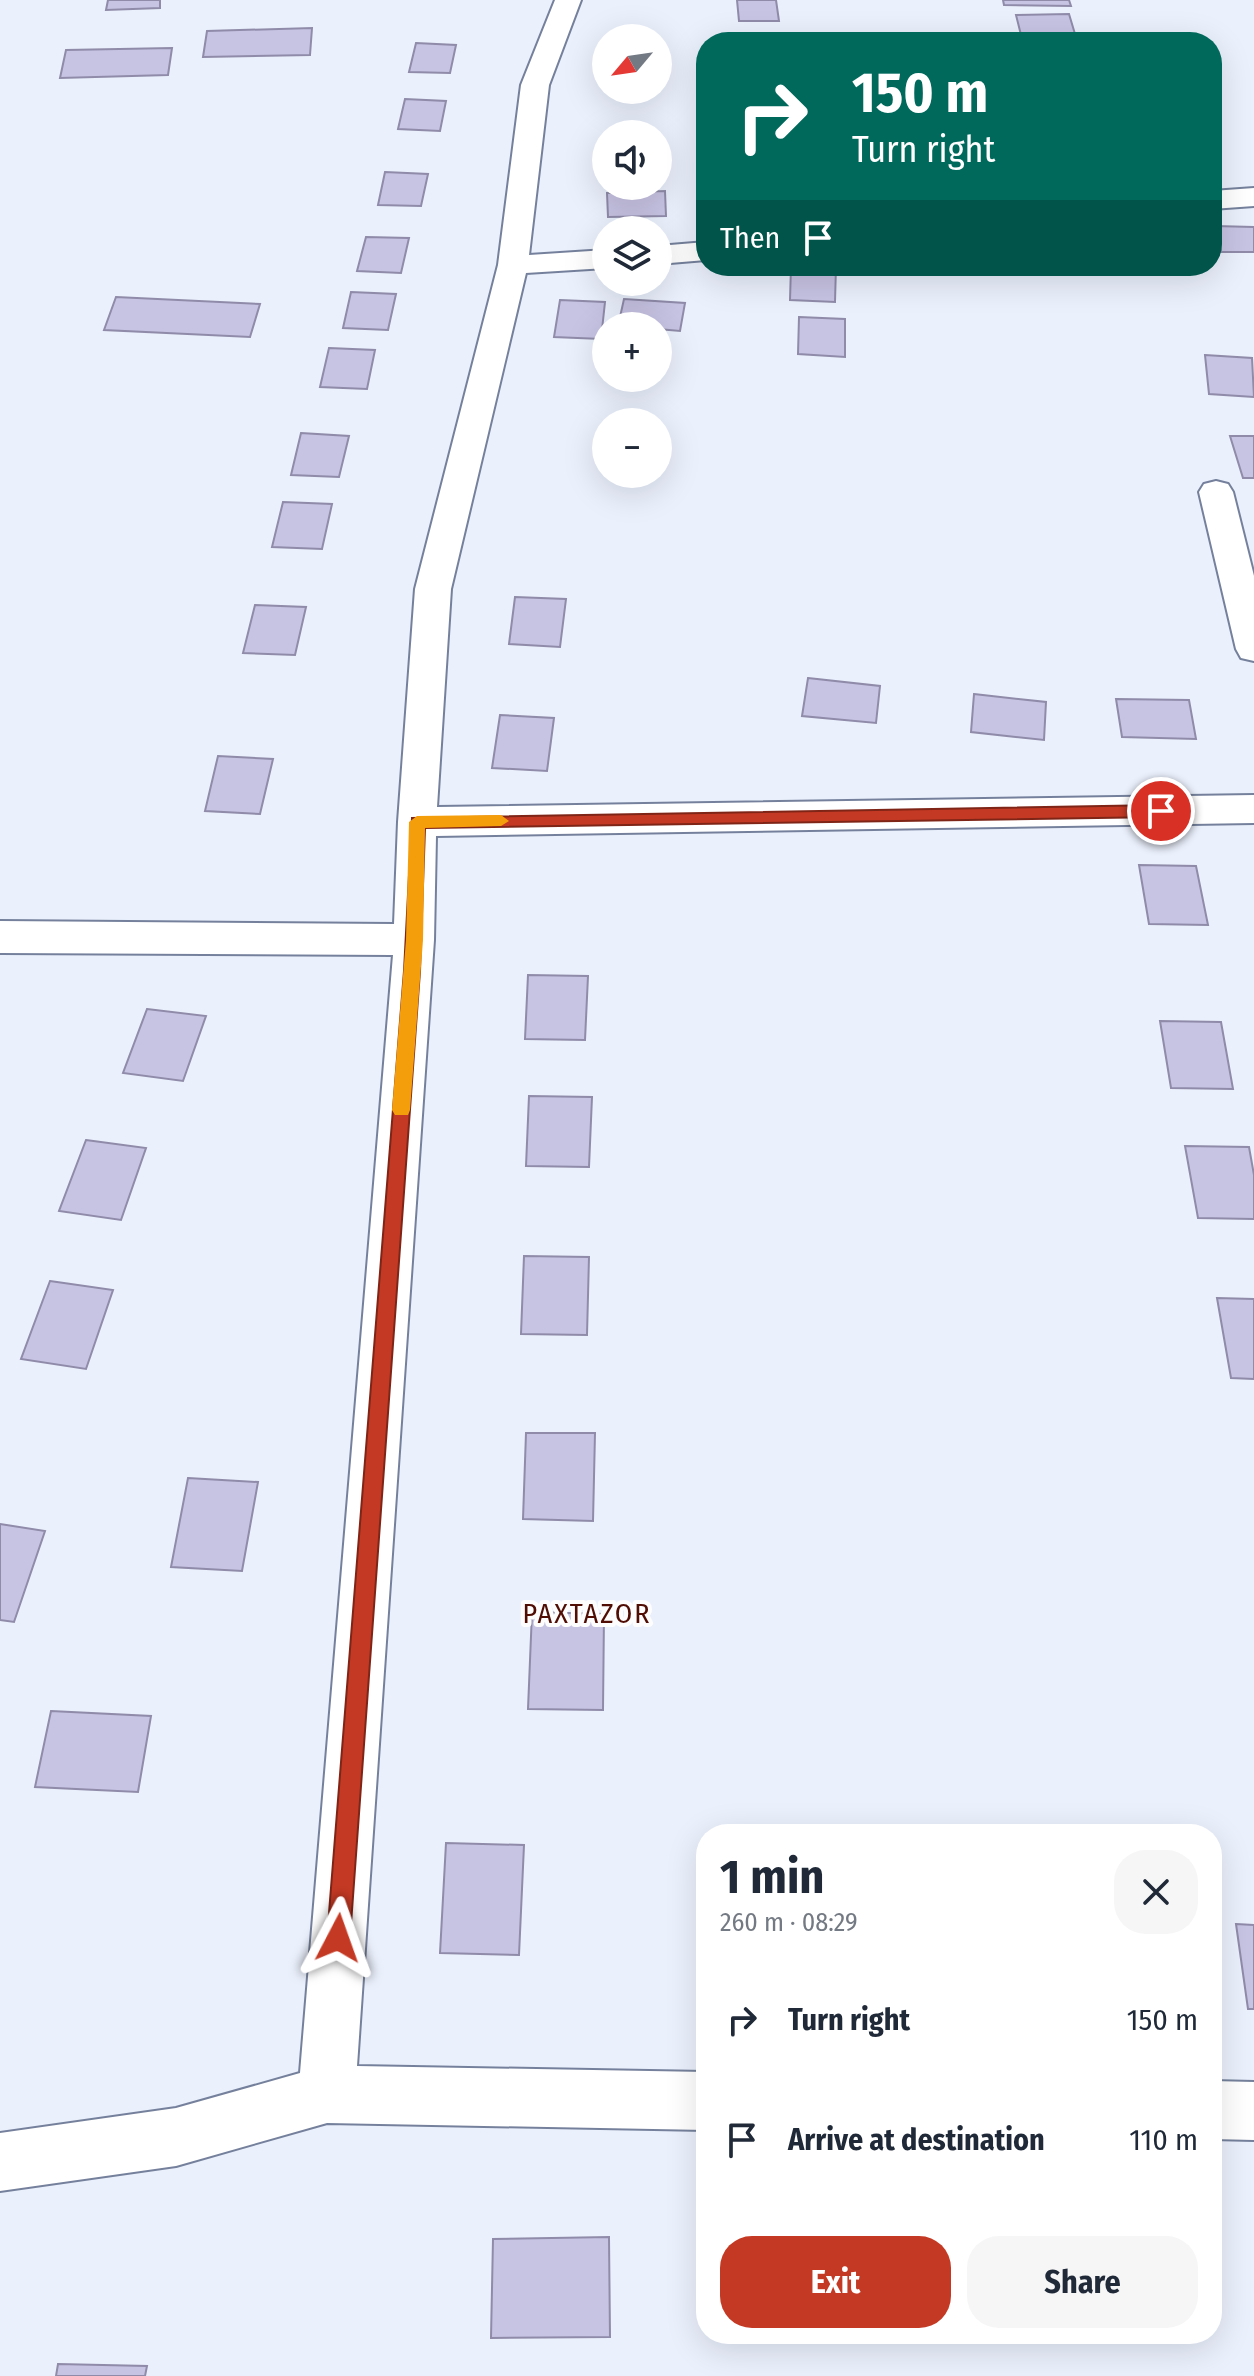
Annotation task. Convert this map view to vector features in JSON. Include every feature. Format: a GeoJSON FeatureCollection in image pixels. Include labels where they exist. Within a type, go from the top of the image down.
{"type":"FeatureCollection","features":[{"type":"Feature","properties":{"kind":"street"},"geometry":{"type":"LineString","coordinates":[[327,2094],[414,940],[417,822],[433,589],[513,265],[535,85],[568,0]]}},
{"type":"Feature","properties":{"kind":"street"},"geometry":{"type":"LineString","coordinates":[[1222,199],[1254,197]]}},
{"type":"Feature","properties":{"kind":"street"},"geometry":{"type":"LineString","coordinates":[[672,254],[696,252]]}},
{"type":"Feature","properties":{"kind":"street"},"geometry":{"type":"LineString","coordinates":[[513,265],[592,260]]}},
{"type":"Feature","properties":{"kind":"street"},"geometry":{"type":"LineString","coordinates":[[1216,492],[1254,649]]}},
{"type":"Feature","properties":{"kind":"street"},"geometry":{"type":"LineString","coordinates":[[417,822],[1254,809]]}},
{"type":"Feature","properties":{"kind":"street"},"geometry":{"type":"LineString","coordinates":[[0,937],[414,940]]}},
{"type":"Feature","properties":{"kind":"street"},"geometry":{"type":"LineString","coordinates":[[0,2162],[176,2137],[327,2094],[696,2101]]}},
{"type":"Feature","properties":{"kind":"street"},"geometry":{"type":"LineString","coordinates":[[1222,2110],[1254,2111]]}},
{"type":"Feature","properties":{"kind":"building"},"geometry":{"type":"Polygon","coordinates":[[[108,0],[160,0],[160,8],[106,10],[108,0]]]}},
{"type":"Feature","properties":{"kind":"building"},"geometry":{"type":"Polygon","coordinates":[[[737,0],[776,0],[779,21],[739,21],[737,0]]]}},
{"type":"Feature","properties":{"kind":"building"},"geometry":{"type":"Polygon","coordinates":[[[1003,0],[1069,0],[1071,6],[1004,5],[1003,0]]]}},
{"type":"Feature","properties":{"kind":"building"},"geometry":{"type":"Polygon","coordinates":[[[1069,14],[1074,32],[1020,32],[1016,15],[1069,14]]]}},
{"type":"Feature","properties":{"kind":"building"},"geometry":{"type":"Polygon","coordinates":[[[312,28],[310,55],[203,57],[207,31],[312,28]]]}},
{"type":"Feature","properties":{"kind":"building"},"geometry":{"type":"Polygon","coordinates":[[[416,43],[456,45],[450,73],[409,72],[416,43]]]}},
{"type":"Feature","properties":{"kind":"building"},"geometry":{"type":"Polygon","coordinates":[[[172,48],[168,75],[60,78],[66,50],[172,48]]]}},
{"type":"Feature","properties":{"kind":"building"},"geometry":{"type":"Polygon","coordinates":[[[405,99],[446,101],[440,131],[398,129],[405,99]]]}},
{"type":"Feature","properties":{"kind":"building"},"geometry":{"type":"Polygon","coordinates":[[[385,172],[428,174],[421,206],[378,205],[385,172]]]}},
{"type":"Feature","properties":{"kind":"building"},"geometry":{"type":"Polygon","coordinates":[[[607,200],[665,200],[666,216],[608,216],[607,200]]]}},
{"type":"Feature","properties":{"kind":"building"},"geometry":{"type":"Polygon","coordinates":[[[1222,226],[1254,227],[1254,252],[1222,252],[1222,226]]]}},
{"type":"Feature","properties":{"kind":"building"},"geometry":{"type":"Polygon","coordinates":[[[366,237],[409,238],[401,273],[357,271],[366,237]]]}},
{"type":"Feature","properties":{"kind":"building"},"geometry":{"type":"Polygon","coordinates":[[[791,276],[836,276],[835,302],[790,300],[791,276]]]}},
{"type":"Feature","properties":{"kind":"building"},"geometry":{"type":"Polygon","coordinates":[[[351,292],[396,294],[388,330],[343,328],[351,292]]]}},
{"type":"Feature","properties":{"kind":"building"},"geometry":{"type":"Polygon","coordinates":[[[116,297],[260,304],[250,337],[104,330],[116,297]]]}},
{"type":"Feature","properties":{"kind":"building"},"geometry":{"type":"Polygon","coordinates":[[[624,299],[685,303],[680,331],[672,330],[672,312],[621,312],[624,299]]]}},
{"type":"Feature","properties":{"kind":"building"},"geometry":{"type":"Polygon","coordinates":[[[560,300],[605,302],[604,312],[592,312],[592,339],[554,337],[560,300]]]}},
{"type":"Feature","properties":{"kind":"building"},"geometry":{"type":"Polygon","coordinates":[[[799,317],[845,319],[845,357],[798,354],[799,317]]]}},
{"type":"Feature","properties":{"kind":"building"},"geometry":{"type":"Polygon","coordinates":[[[329,348],[375,350],[367,389],[320,387],[329,348]]]}},
{"type":"Feature","properties":{"kind":"building"},"geometry":{"type":"Polygon","coordinates":[[[1205,355],[1252,358],[1254,397],[1209,394],[1205,355]]]}},
{"type":"Feature","properties":{"kind":"building"},"geometry":{"type":"Polygon","coordinates":[[[301,433],[349,436],[339,477],[291,475],[301,433]]]}},
{"type":"Feature","properties":{"kind":"building"},"geometry":{"type":"Polygon","coordinates":[[[1230,436],[1254,436],[1254,478],[1243,478],[1230,436]]]}},
{"type":"Feature","properties":{"kind":"building"},"geometry":{"type":"Polygon","coordinates":[[[283,502],[332,504],[322,549],[272,547],[283,502]]]}},
{"type":"Feature","properties":{"kind":"building"},"geometry":{"type":"Polygon","coordinates":[[[515,597],[566,599],[560,647],[509,644],[515,597]]]}},
{"type":"Feature","properties":{"kind":"building"},"geometry":{"type":"Polygon","coordinates":[[[255,605],[306,607],[295,655],[243,653],[255,605]]]}},
{"type":"Feature","properties":{"kind":"building"},"geometry":{"type":"Polygon","coordinates":[[[808,678],[880,686],[876,723],[802,716],[808,678]]]}},
{"type":"Feature","properties":{"kind":"building"},"geometry":{"type":"Polygon","coordinates":[[[974,694],[1046,702],[1044,740],[971,732],[974,694]]]}},
{"type":"Feature","properties":{"kind":"building"},"geometry":{"type":"Polygon","coordinates":[[[1116,699],[1189,700],[1196,739],[1122,737],[1116,699]]]}},
{"type":"Feature","properties":{"kind":"building"},"geometry":{"type":"Polygon","coordinates":[[[500,715],[554,718],[547,771],[492,768],[500,715]]]}},
{"type":"Feature","properties":{"kind":"building"},"geometry":{"type":"Polygon","coordinates":[[[218,756],[273,759],[260,814],[205,811],[218,756]]]}},
{"type":"Feature","properties":{"kind":"building"},"geometry":{"type":"Polygon","coordinates":[[[1139,865],[1196,866],[1208,925],[1149,924],[1139,865]]]}},
{"type":"Feature","properties":{"kind":"building"},"geometry":{"type":"Polygon","coordinates":[[[528,975],[588,976],[585,1040],[525,1039],[528,975]]]}},
{"type":"Feature","properties":{"kind":"building"},"geometry":{"type":"Polygon","coordinates":[[[147,1009],[206,1016],[183,1081],[123,1073],[147,1009]]]}},
{"type":"Feature","properties":{"kind":"building"},"geometry":{"type":"Polygon","coordinates":[[[1160,1021],[1221,1022],[1233,1089],[1171,1088],[1160,1021]]]}},
{"type":"Feature","properties":{"kind":"building"},"geometry":{"type":"Polygon","coordinates":[[[529,1096],[592,1097],[589,1167],[526,1166],[529,1096]]]}},
{"type":"Feature","properties":{"kind":"building"},"geometry":{"type":"Polygon","coordinates":[[[86,1140],[146,1148],[121,1220],[59,1211],[86,1140]]]}},
{"type":"Feature","properties":{"kind":"building"},"geometry":{"type":"Polygon","coordinates":[[[1185,1146],[1249,1147],[1254,1175],[1254,1219],[1198,1218],[1185,1146]]]}},
{"type":"Feature","properties":{"kind":"building"},"geometry":{"type":"Polygon","coordinates":[[[524,1256],[589,1257],[587,1335],[521,1334],[524,1256]]]}},
{"type":"Feature","properties":{"kind":"building"},"geometry":{"type":"Polygon","coordinates":[[[50,1281],[113,1290],[86,1369],[21,1359],[50,1281]]]}},
{"type":"Feature","properties":{"kind":"building"},"geometry":{"type":"Polygon","coordinates":[[[1217,1298],[1254,1299],[1254,1379],[1231,1378],[1217,1298]]]}},
{"type":"Feature","properties":{"kind":"building"},"geometry":{"type":"Polygon","coordinates":[[[526,1433],[595,1433],[593,1521],[523,1519],[526,1433]]]}},
{"type":"Feature","properties":{"kind":"building"},"geometry":{"type":"Polygon","coordinates":[[[188,1478],[258,1482],[242,1571],[171,1567],[188,1478]]]}},
{"type":"Feature","properties":{"kind":"building"},"geometry":{"type":"Polygon","coordinates":[[[0,1524],[45,1531],[14,1622],[0,1620],[0,1524]]]}},
{"type":"Feature","properties":{"kind":"building"},"geometry":{"type":"Polygon","coordinates":[[[532,1612],[604,1614],[603,1710],[528,1709],[532,1612]]]}},
{"type":"Feature","properties":{"kind":"building"},"geometry":{"type":"Polygon","coordinates":[[[51,1711],[151,1716],[138,1792],[35,1787],[51,1711]]]}},
{"type":"Feature","properties":{"kind":"building"},"geometry":{"type":"Polygon","coordinates":[[[446,1843],[524,1845],[519,1955],[440,1953],[446,1843]]]}},
{"type":"Feature","properties":{"kind":"building"},"geometry":{"type":"Polygon","coordinates":[[[1236,1924],[1254,1925],[1254,2009],[1248,2009],[1236,1924]]]}},
{"type":"Feature","properties":{"kind":"building"},"geometry":{"type":"Polygon","coordinates":[[[609,2237],[610,2337],[491,2338],[493,2239],[609,2237]]]}},
{"type":"Feature","properties":{"kind":"building"},"geometry":{"type":"Polygon","coordinates":[[[58,2364],[147,2366],[145,2376],[56,2376],[58,2364]]]}},
{"type":"Feature","properties":{"kind":"slow traffic"},"geometry":{"type":"LineString","coordinates":[[401,1110],[414,940],[417,822],[501,821]]}},
{"type":"Feature","properties":{"kind":"district","name":"PAXTAZOR"},"geometry":{"type":"Point","coordinates":[587,1613]}},
{"type":"Feature","properties":{"kind":"route"},"geometry":{"type":"LineString","coordinates":[[338,1938],[412,971],[417,822],[1161,811]]}}]}
